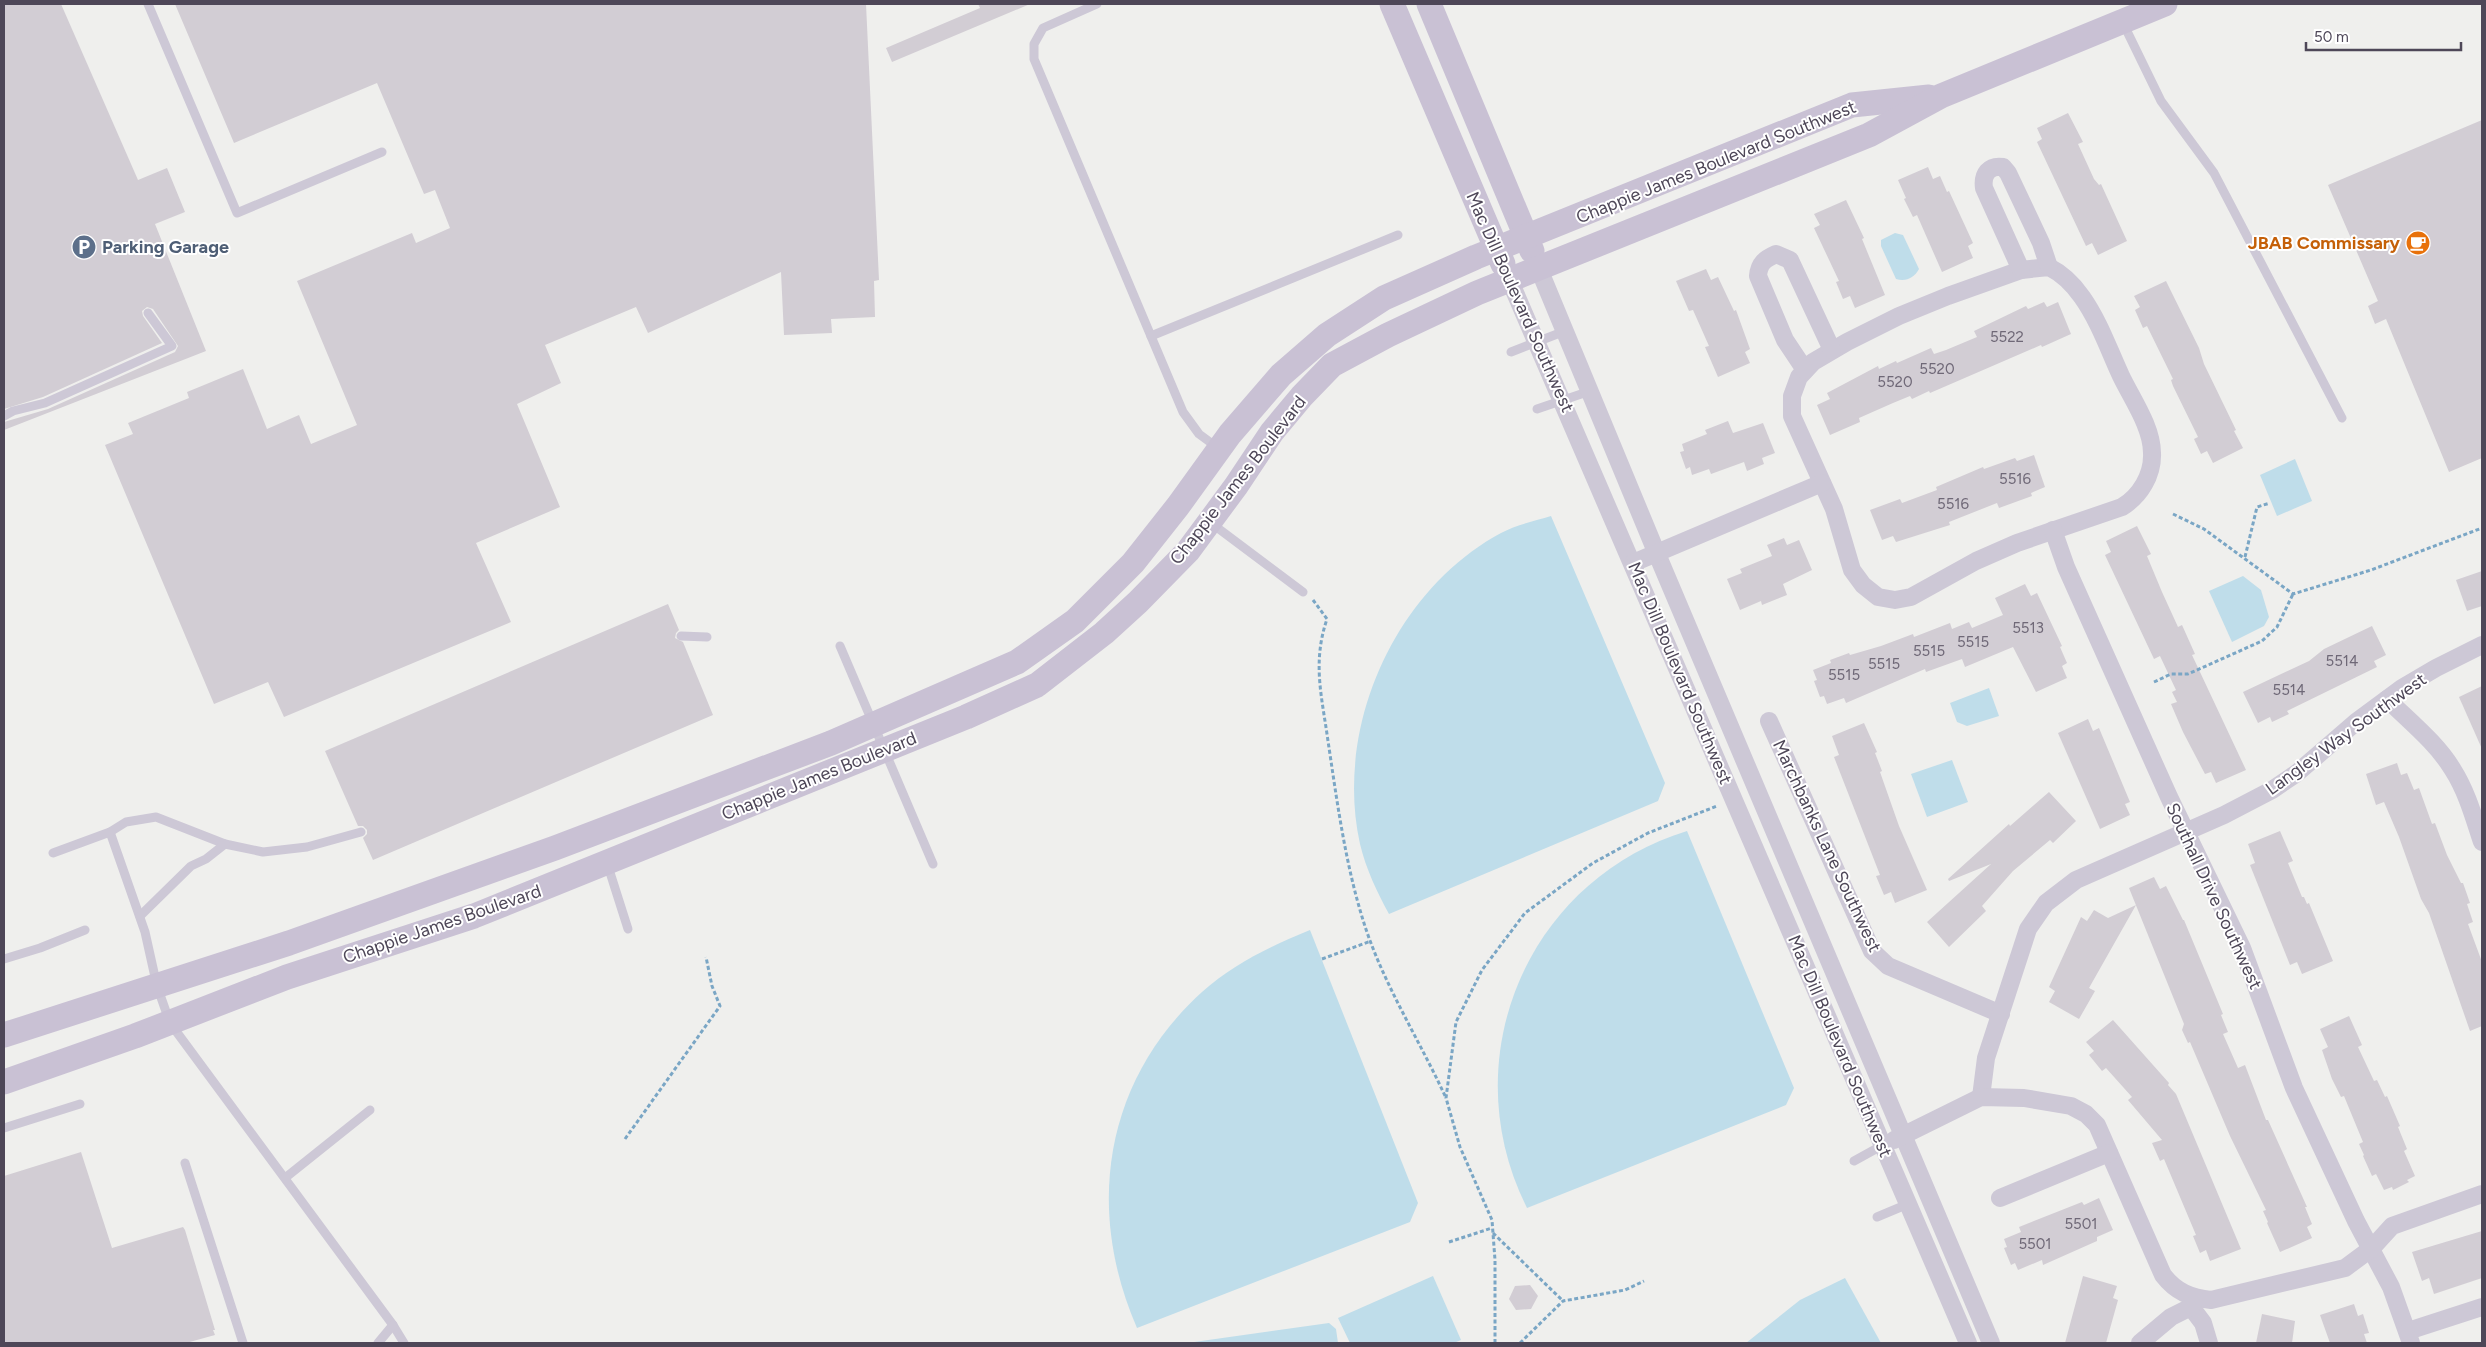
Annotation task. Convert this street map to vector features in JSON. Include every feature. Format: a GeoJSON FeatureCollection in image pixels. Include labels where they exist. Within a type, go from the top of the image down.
{"type":"FeatureCollection","features":[{"type":"Feature","properties":{"kind":"street","name":"Mac Dill Boulevard Southwest"},"geometry":{"type":"LineString","coordinates":[[1392,4],[1968,1343]]}},
{"type":"Feature","properties":{"kind":"street","name":"Mac Dill Boulevard Southwest"},"geometry":{"type":"LineString","coordinates":[[1429,4],[1657,554],[1991,1343]]}},
{"type":"Feature","properties":{"kind":"street","name":"Chappie James Boulevard Southwest"},"geometry":{"type":"LineString","coordinates":[[1510,281],[1869,135],[1941,96],[2164,4]]}},
{"type":"Feature","properties":{"kind":"street","name":"Chappie James Boulevard Southwest"},"geometry":{"type":"LineString","coordinates":[[1496,249],[1852,105],[1941,96]]}},
{"type":"Feature","properties":{"kind":"street"},"geometry":{"type":"LineString","coordinates":[[2021,270],[1984,188],[1985,175],[1991,168],[1996,166],[2004,167],[2008,173],[2041,243],[2049,267]]}},
{"type":"Feature","properties":{"kind":"street","name":"Chappie James Boulevard"},"geometry":{"type":"LineString","coordinates":[[4,1035],[289,943],[546,852],[831,743],[1017,662],[1075,620],[1133,563],[1220,449],[1281,375],[1327,335],[1384,298],[1496,249]]}},
{"type":"Feature","properties":{"kind":"street"},"geometry":{"type":"LineString","coordinates":[[1804,370],[1785,340],[1758,276],[1759,267],[1763,260],[1776,254],[1790,260],[1832,350]]}},
{"type":"Feature","properties":{"kind":"street"},"geometry":{"type":"LineString","coordinates":[[2049,267],[2067,278],[2091,311],[2147,432],[2152,454],[2150,470],[2144,485],[2128,503],[2108,512],[2053,530],[1976,561],[1911,597],[1886,599],[1870,592],[1852,570],[1834,509],[1791,409],[1794,389],[1804,370],[1832,350],[1899,316],[2021,270],[2049,267]]}},
{"type":"Feature","properties":{"kind":"street","name":"Chappie James Boulevard"},"geometry":{"type":"LineString","coordinates":[[4,1082],[170,1023],[287,977],[474,916],[883,750],[1037,685],[1104,633],[1138,602],[1188,551],[1272,432],[1302,396],[1332,365],[1388,335],[1510,281]]}},
{"type":"Feature","properties":{"kind":"street"},"geometry":{"type":"LineString","coordinates":[[1632,563],[1822,483]]}},
{"type":"Feature","properties":{"kind":"street","name":"Southall Drive Southwest"},"geometry":{"type":"LineString","coordinates":[[2053,530],[2070,576],[2186,831],[2247,958],[2291,1079],[2316,1137],[2356,1221],[2392,1287],[2410,1337]]}},
{"type":"Feature","properties":{"kind":"street","name":"Langley Way Southwest"},"geometry":{"type":"LineString","coordinates":[[1982,1097],[1984,1067],[2028,929],[2046,904],[2076,880],[2255,799],[2282,783],[2388,699],[2429,672],[2482,645]]}},
{"type":"Feature","properties":{"kind":"street"},"geometry":{"type":"LineString","coordinates":[[2388,699],[2432,743],[2453,769],[2467,797],[2482,842]]}},
{"type":"Feature","properties":{"kind":"street","name":"Marchbanks Lane Southwest"},"geometry":{"type":"LineString","coordinates":[[1768,721],[1872,951],[1888,966],[2001,1014]]}},
{"type":"Feature","properties":{"kind":"street"},"geometry":{"type":"LineString","coordinates":[[1883,1145],[1982,1097],[2024,1098],[2079,1109],[2097,1125],[2163,1274],[2177,1290],[2193,1303],[2203,1323],[2209,1343]]}},
{"type":"Feature","properties":{"kind":"street"},"geometry":{"type":"LineString","coordinates":[[2000,1198],[2109,1153]]}},
{"type":"Feature","properties":{"kind":"street"},"geometry":{"type":"LineString","coordinates":[[2140,1343],[2171,1317],[2193,1303],[2236,1295],[2345,1268],[2372,1248],[2392,1226],[2482,1194]]}},
{"type":"Feature","properties":{"kind":"street"},"geometry":{"type":"LineString","coordinates":[[2410,1337],[2482,1307]]}},
{"type":"Feature","properties":{"kind":"lane"},"geometry":{"type":"LineString","coordinates":[[148,4],[237,213],[382,152]]}},
{"type":"Feature","properties":{"kind":"lane"},"geometry":{"type":"LineString","coordinates":[[1097,4],[1042,28],[1034,44],[1034,59],[1183,412],[1199,434],[1220,449]]}},
{"type":"Feature","properties":{"kind":"lane"},"geometry":{"type":"LineString","coordinates":[[2122,21],[2161,101],[2214,173],[2342,418]]}},
{"type":"Feature","properties":{"kind":"lane"},"geometry":{"type":"LineString","coordinates":[[1151,336],[1398,235]]}},
{"type":"Feature","properties":{"kind":"lane"},"geometry":{"type":"LineString","coordinates":[[4,416],[13,411],[45,403],[172,346],[148,313]]}},
{"type":"Feature","properties":{"kind":"lane"},"geometry":{"type":"LineString","coordinates":[[1511,352],[1565,331]]}},
{"type":"Feature","properties":{"kind":"lane"},"geometry":{"type":"LineString","coordinates":[[1537,409],[1590,392]]}},
{"type":"Feature","properties":{"kind":"lane"},"geometry":{"type":"LineString","coordinates":[[1210,522],[1303,592]]}},
{"type":"Feature","properties":{"kind":"lane"},"geometry":{"type":"LineString","coordinates":[[681,636],[707,637]]}},
{"type":"Feature","properties":{"kind":"lane"},"geometry":{"type":"LineString","coordinates":[[840,646],[933,864]]}},
{"type":"Feature","properties":{"kind":"lane"},"geometry":{"type":"LineString","coordinates":[[53,853],[110,832],[126,822],[156,816],[225,844],[263,852],[308,848],[361,832]]}},
{"type":"Feature","properties":{"kind":"lane"},"geometry":{"type":"LineString","coordinates":[[110,832],[140,916],[157,986],[170,1023],[393,1325],[404,1343]]}},
{"type":"Feature","properties":{"kind":"lane"},"geometry":{"type":"LineString","coordinates":[[140,916],[191,866],[225,844]]}},
{"type":"Feature","properties":{"kind":"lane"},"geometry":{"type":"LineString","coordinates":[[607,863],[628,929]]}},
{"type":"Feature","properties":{"kind":"lane"},"geometry":{"type":"LineString","coordinates":[[4,959],[40,948],[86,930]]}},
{"type":"Feature","properties":{"kind":"lane"},"geometry":{"type":"LineString","coordinates":[[4,1128],[80,1104]]}},
{"type":"Feature","properties":{"kind":"lane"},"geometry":{"type":"LineString","coordinates":[[285,1178],[370,1110]]}},
{"type":"Feature","properties":{"kind":"lane"},"geometry":{"type":"LineString","coordinates":[[1854,1160],[1883,1145]]}},
{"type":"Feature","properties":{"kind":"lane"},"geometry":{"type":"LineString","coordinates":[[186,1163],[242,1343]]}},
{"type":"Feature","properties":{"kind":"lane"},"geometry":{"type":"LineString","coordinates":[[1877,1217],[1908,1204]]}},
{"type":"Feature","properties":{"kind":"lane"},"geometry":{"type":"LineString","coordinates":[[378,1343],[393,1325]]}},
{"type":"Feature","properties":{"kind":"path"},"geometry":{"type":"LineString","coordinates":[[2246,557],[2257,507],[2270,503]]}},
{"type":"Feature","properties":{"kind":"path"},"geometry":{"type":"LineString","coordinates":[[2173,514],[2204,529],[2246,557],[2293,594]]}},
{"type":"Feature","properties":{"kind":"path"},"geometry":{"type":"LineString","coordinates":[[2154,682],[2171,674],[2188,674],[2262,641],[2277,627],[2293,594],[2371,570],[2482,528]]}},
{"type":"Feature","properties":{"kind":"path"},"geometry":{"type":"LineString","coordinates":[[1303,592],[1317,604],[1327,619],[1320,639],[1318,680],[1349,864],[1363,920],[1383,973],[1446,1098],[1460,1147],[1492,1220],[1497,1330],[1495,1343]]}},
{"type":"Feature","properties":{"kind":"path"},"geometry":{"type":"LineString","coordinates":[[1446,1098],[1456,1022],[1482,970],[1525,912],[1601,859],[1648,833],[1734,799]]}},
{"type":"Feature","properties":{"kind":"path"},"geometry":{"type":"LineString","coordinates":[[1322,959],[1371,941]]}},
{"type":"Feature","properties":{"kind":"path"},"geometry":{"type":"LineString","coordinates":[[625,1139],[720,1006],[712,986],[706,957]]}},
{"type":"Feature","properties":{"kind":"path"},"geometry":{"type":"LineString","coordinates":[[1449,1242],[1492,1228]]}},
{"type":"Feature","properties":{"kind":"path"},"geometry":{"type":"LineString","coordinates":[[1493,1233],[1563,1301]]}},
{"type":"Feature","properties":{"kind":"path"},"geometry":{"type":"LineString","coordinates":[[1520,1343],[1563,1301],[1625,1290],[1644,1281]]}},
{"type":"Feature","properties":{"kind":"shaded area"},"geometry":{"type":"Polygon","coordinates":[[[1895,233],[1903,235],[1919,269],[1915,275],[1906,280],[1896,279],[1881,246],[1881,240],[1895,233]]]}},
{"type":"Feature","properties":{"kind":"shaded area"},"geometry":{"type":"Polygon","coordinates":[[[2295,459],[2312,501],[2277,516],[2260,475],[2295,459]]]}},
{"type":"Feature","properties":{"kind":"shaded area"},"geometry":{"type":"Polygon","coordinates":[[[1551,516],[1665,783],[1658,801],[1389,914],[1372,880],[1362,853],[1354,799],[1356,754],[1365,709],[1381,666],[1403,626],[1431,589],[1463,558],[1507,530],[1551,516]]]}},
{"type":"Feature","properties":{"kind":"shaded area"},"geometry":{"type":"Polygon","coordinates":[[[2243,576],[2261,590],[2269,617],[2264,626],[2232,642],[2209,591],[2243,576]]]}},
{"type":"Feature","properties":{"kind":"shaded area"},"geometry":{"type":"Polygon","coordinates":[[[1989,688],[1999,716],[1967,726],[1957,722],[1950,703],[1989,688]]]}},
{"type":"Feature","properties":{"kind":"shaded area"},"geometry":{"type":"Polygon","coordinates":[[[1952,760],[1968,802],[1927,817],[1911,774],[1952,760]]]}},
{"type":"Feature","properties":{"kind":"shaded area"},"geometry":{"type":"Polygon","coordinates":[[[1687,831],[1794,1088],[1786,1105],[1527,1208],[1506,1151],[1498,1093],[1502,1036],[1519,982],[1546,933],[1584,890],[1631,855],[1687,831]]]}},
{"type":"Feature","properties":{"kind":"shaded area"},"geometry":{"type":"Polygon","coordinates":[[[1310,930],[1418,1203],[1410,1222],[1137,1328],[1121,1283],[1111,1238],[1109,1193],[1113,1149],[1125,1106],[1143,1065],[1169,1027],[1202,992],[1226,973],[1253,956],[1310,930]]]}},
{"type":"Feature","properties":{"kind":"shaded area"},"geometry":{"type":"Polygon","coordinates":[[[1433,1276],[1461,1340],[1454,1343],[1350,1343],[1338,1318],[1433,1276]]]}},
{"type":"Feature","properties":{"kind":"shaded area"},"geometry":{"type":"Polygon","coordinates":[[[1845,1278],[1881,1343],[1746,1343],[1800,1300],[1845,1278]]]}},
{"type":"Feature","properties":{"kind":"shaded area"},"geometry":{"type":"Polygon","coordinates":[[[1329,1323],[1336,1329],[1338,1343],[1187,1343],[1329,1323]]]}},
{"type":"Feature","properties":{"kind":"building","name":"Parking Garage"},"geometry":{"type":"Polygon","coordinates":[[[4,4],[61,4],[138,180],[167,168],[185,212],[155,224],[206,351],[4,430],[4,422],[48,409],[175,352],[178,346],[153,309],[147,307],[142,311],[143,316],[162,343],[43,397],[4,409],[4,4]]]}},
{"type":"Feature","properties":{"kind":"building"},"geometry":{"type":"Polygon","coordinates":[[[175,4],[866,4],[879,280],[874,281],[875,317],[831,319],[832,333],[784,335],[781,272],[648,333],[636,307],[545,345],[561,383],[517,404],[560,507],[476,543],[511,622],[284,717],[268,682],[214,704],[105,445],[133,434],[128,423],[189,398],[187,392],[243,369],[267,429],[299,415],[311,444],[357,425],[297,281],[412,233],[416,243],[450,228],[435,190],[424,194],[377,83],[234,143],[175,4]]]}},
{"type":"Feature","properties":{"kind":"building"},"geometry":{"type":"Polygon","coordinates":[[[978,4],[1030,4],[892,62],[886,48],[980,8],[978,4]]]}},
{"type":"Feature","properties":{"kind":"building"},"geometry":{"type":"Polygon","coordinates":[[[2068,113],[2083,142],[2078,144],[2094,179],[2099,185],[2101,184],[2127,241],[2098,255],[2092,243],[2086,246],[2037,142],[2042,139],[2037,128],[2068,113]]]}},
{"type":"Feature","properties":{"kind":"building","name":"JBAB Commissary"},"geometry":{"type":"Polygon","coordinates":[[[2482,120],[2482,458],[2449,472],[2386,319],[2375,324],[2368,306],[2378,301],[2328,185],[2482,120]]]}},
{"type":"Feature","properties":{"kind":"building"},"geometry":{"type":"Polygon","coordinates":[[[1928,167],[1933,179],[1940,176],[1947,192],[1949,191],[1973,243],[1968,246],[1973,258],[1942,272],[1917,215],[1913,217],[1904,199],[1906,198],[1898,180],[1928,167]]]}},
{"type":"Feature","properties":{"kind":"building"},"geometry":{"type":"Polygon","coordinates":[[[1846,200],[1864,238],[1862,239],[1885,295],[1855,308],[1850,296],[1843,299],[1836,282],[1839,281],[1814,228],[1820,225],[1814,214],[1846,200]]]}},
{"type":"Feature","properties":{"kind":"building"},"geometry":{"type":"Polygon","coordinates":[[[1706,269],[1711,280],[1718,277],[1734,311],[1736,310],[1750,349],[1745,352],[1750,363],[1718,377],[1705,347],[1709,346],[1693,310],[1689,311],[1676,281],[1706,269]]]}},
{"type":"Feature","properties":{"kind":"building"},"geometry":{"type":"Polygon","coordinates":[[[2166,281],[2199,348],[2204,364],[2243,448],[2213,463],[2207,451],[2201,454],[2194,439],[2198,437],[2173,386],[2171,380],[2173,379],[2147,326],[2143,328],[2135,310],[2140,307],[2134,296],[2166,281]]]}},
{"type":"Feature","properties":{"kind":"building"},"geometry":{"type":"Polygon","coordinates":[[[2044,302],[2047,307],[2058,302],[2071,334],[1930,393],[1929,391],[1912,399],[1910,396],[1893,403],[1859,418],[1860,422],[1830,435],[1817,405],[1830,399],[1827,393],[1878,366],[1879,369],[1896,361],[1897,363],[1931,348],[1934,354],[1977,337],[1974,331],[2026,306],[2028,309],[2044,302]]]}},
{"type":"Feature","properties":{"kind":"building"},"geometry":{"type":"Polygon","coordinates":[[[1728,421],[1733,433],[1763,423],[1775,453],[1762,458],[1764,464],[1747,471],[1744,462],[1711,474],[1709,469],[1692,475],[1690,467],[1686,469],[1680,452],[1684,451],[1682,444],[1707,434],[1705,430],[1728,421]]]}},
{"type":"Feature","properties":{"kind":"building"},"geometry":{"type":"Polygon","coordinates":[[[2034,455],[2045,487],[2031,493],[2032,496],[1999,508],[1997,503],[1949,522],[1950,525],[1896,542],[1893,536],[1882,540],[1870,510],[1900,499],[1902,503],[1937,490],[1936,487],[1983,467],[1984,469],[2015,458],[2017,461],[2034,455]]]}},
{"type":"Feature","properties":{"kind":"building"},"geometry":{"type":"Polygon","coordinates":[[[2137,526],[2151,554],[2147,556],[2162,592],[2178,627],[2182,625],[2195,654],[2192,655],[2246,770],[2216,783],[2211,772],[2205,774],[2183,732],[2171,704],[2177,702],[2172,692],[2176,690],[2160,656],[2154,659],[2105,555],[2111,552],[2106,541],[2137,526]]]}},
{"type":"Feature","properties":{"kind":"building"},"geometry":{"type":"Polygon","coordinates":[[[1784,538],[1787,545],[1799,540],[1812,570],[1783,584],[1787,595],[1762,605],[1761,601],[1740,610],[1727,579],[1742,573],[1740,569],[1772,556],[1767,545],[1784,538]]]}},
{"type":"Feature","properties":{"kind":"building"},"geometry":{"type":"Polygon","coordinates":[[[2482,571],[2482,606],[2467,611],[2456,580],[2482,571]]]}},
{"type":"Feature","properties":{"kind":"building"},"geometry":{"type":"Polygon","coordinates":[[[2025,584],[2031,596],[2037,593],[2062,646],[2060,647],[2067,663],[2062,666],[2067,678],[2036,692],[2013,647],[1965,667],[1962,659],[1926,672],[1925,669],[1846,703],[1844,698],[1827,704],[1824,696],[1820,697],[1814,681],[1817,680],[1813,670],[1831,663],[1830,660],[1849,653],[1850,655],[1881,646],[1913,634],[1914,637],[1950,623],[1952,629],[1969,622],[1972,628],[2003,615],[1995,598],[2025,584]]]}},
{"type":"Feature","properties":{"kind":"building"},"geometry":{"type":"Polygon","coordinates":[[[668,604],[679,630],[675,638],[683,642],[713,715],[373,860],[363,838],[367,834],[367,830],[363,826],[358,826],[325,751],[668,604]]]}},
{"type":"Feature","properties":{"kind":"building"},"geometry":{"type":"Polygon","coordinates":[[[2372,626],[2386,655],[2374,661],[2377,667],[2287,711],[2289,714],[2272,722],[2270,717],[2258,723],[2243,692],[2309,661],[2324,649],[2372,626]]]}},
{"type":"Feature","properties":{"kind":"building"},"geometry":{"type":"Polygon","coordinates":[[[2482,686],[2482,749],[2459,697],[2482,686]]]}},
{"type":"Feature","properties":{"kind":"building"},"geometry":{"type":"Polygon","coordinates":[[[2088,719],[2093,731],[2099,728],[2130,802],[2125,804],[2130,815],[2100,829],[2058,733],[2088,719]]]}},
{"type":"Feature","properties":{"kind":"building"},"geometry":{"type":"Polygon","coordinates":[[[1864,723],[1877,752],[1875,753],[1882,771],[1880,772],[1899,826],[1927,890],[1895,903],[1891,892],[1884,895],[1876,876],[1880,875],[1834,757],[1839,755],[1832,736],[1864,723]]]}},
{"type":"Feature","properties":{"kind":"building"},"geometry":{"type":"Polygon","coordinates":[[[2397,763],[2401,775],[2407,773],[2414,790],[2419,788],[2432,824],[2435,823],[2447,855],[2461,883],[2463,883],[2470,903],[2467,904],[2473,922],[2468,924],[2482,962],[2482,1026],[2470,1031],[2429,913],[2421,899],[2399,837],[2384,802],[2376,805],[2366,774],[2397,763]]]}},
{"type":"Feature","properties":{"kind":"building"},"geometry":{"type":"Polygon","coordinates":[[[2049,792],[2076,821],[2053,843],[2050,840],[2013,871],[1982,906],[1986,911],[1949,947],[1927,922],[1991,864],[1949,881],[1948,879],[2009,824],[2010,826],[2049,792]]]}},
{"type":"Feature","properties":{"kind":"building"},"geometry":{"type":"Polygon","coordinates":[[[2280,831],[2293,861],[2288,863],[2302,897],[2304,897],[2307,904],[2309,903],[2333,961],[2302,974],[2297,962],[2290,965],[2250,865],[2255,863],[2248,844],[2280,831]]]}},
{"type":"Feature","properties":{"kind":"building"},"geometry":{"type":"Polygon","coordinates":[[[2154,877],[2160,889],[2166,886],[2184,920],[2223,1014],[2221,1015],[2228,1032],[2223,1034],[2238,1068],[2245,1065],[2266,1120],[2268,1120],[2307,1207],[2305,1207],[2312,1224],[2307,1227],[2312,1238],[2280,1252],[2263,1211],[2266,1210],[2230,1136],[2190,1042],[2188,1043],[2182,1030],[2184,1024],[2129,888],[2154,877]]]}},
{"type":"Feature","properties":{"kind":"building"},"geometry":{"type":"Polygon","coordinates":[[[2136,905],[2089,988],[2095,991],[2079,1019],[2049,1002],[2055,991],[2049,987],[2081,917],[2087,921],[2094,910],[2108,918],[2136,905]]]}},
{"type":"Feature","properties":{"kind":"building"},"geometry":{"type":"Polygon","coordinates":[[[2349,1016],[2362,1045],[2358,1047],[2374,1081],[2377,1080],[2385,1097],[2387,1096],[2400,1126],[2398,1127],[2407,1149],[2404,1151],[2415,1176],[2407,1180],[2409,1182],[2393,1190],[2392,1187],[2384,1190],[2376,1174],[2372,1176],[2359,1144],[2363,1142],[2344,1096],[2341,1097],[2332,1079],[2322,1050],[2328,1047],[2320,1029],[2349,1016]]]}},
{"type":"Feature","properties":{"kind":"building"},"geometry":{"type":"Polygon","coordinates":[[[2113,1020],[2169,1083],[2168,1085],[2176,1094],[2241,1249],[2210,1261],[2206,1250],[2200,1253],[2193,1236],[2196,1235],[2164,1159],[2160,1161],[2152,1143],[2162,1140],[2128,1100],[2132,1097],[2106,1068],[2102,1071],[2089,1055],[2094,1051],[2086,1042],[2113,1020]]]}},
{"type":"Feature","properties":{"kind":"building"},"geometry":{"type":"Polygon","coordinates":[[[81,1152],[112,1248],[183,1227],[215,1335],[186,1343],[4,1343],[4,1176],[81,1152]]]}},
{"type":"Feature","properties":{"kind":"building"},"geometry":{"type":"Polygon","coordinates":[[[2099,1198],[2113,1230],[2097,1237],[2097,1241],[2043,1265],[2042,1260],[2018,1270],[2015,1263],[2011,1265],[2004,1248],[2007,1247],[2004,1239],[2021,1232],[2019,1227],[2082,1202],[2084,1205],[2099,1198]]]}},
{"type":"Feature","properties":{"kind":"building"},"geometry":{"type":"Polygon","coordinates":[[[2482,1231],[2482,1278],[2434,1294],[2429,1278],[2422,1281],[2412,1252],[2482,1231]]]}},
{"type":"Feature","properties":{"kind":"building"},"geometry":{"type":"Polygon","coordinates":[[[2083,1276],[2117,1286],[2113,1298],[2118,1300],[2106,1343],[2065,1343],[2083,1276]]]}},
{"type":"Feature","properties":{"kind":"building"},"geometry":{"type":"Polygon","coordinates":[[[1530,1285],[1538,1296],[1531,1309],[1516,1310],[1509,1299],[1515,1286],[1530,1285]]]}},
{"type":"Feature","properties":{"kind":"building"},"geometry":{"type":"Polygon","coordinates":[[[2354,1304],[2358,1316],[2363,1314],[2369,1333],[2364,1334],[2367,1343],[2330,1343],[2320,1315],[2354,1304]]]}},
{"type":"Feature","properties":{"kind":"building"},"geometry":{"type":"Polygon","coordinates":[[[2262,1314],[2295,1321],[2292,1343],[2256,1343],[2262,1314]]]}},
{"type":"Feature","properties":{"kind":"place","name":"JBAB Commissary"},"geometry":{"type":"Point","coordinates":[2418,243]}},
{"type":"Feature","properties":{"kind":"place","name":"Parking Garage"},"geometry":{"type":"Point","coordinates":[84,247]}}]}
